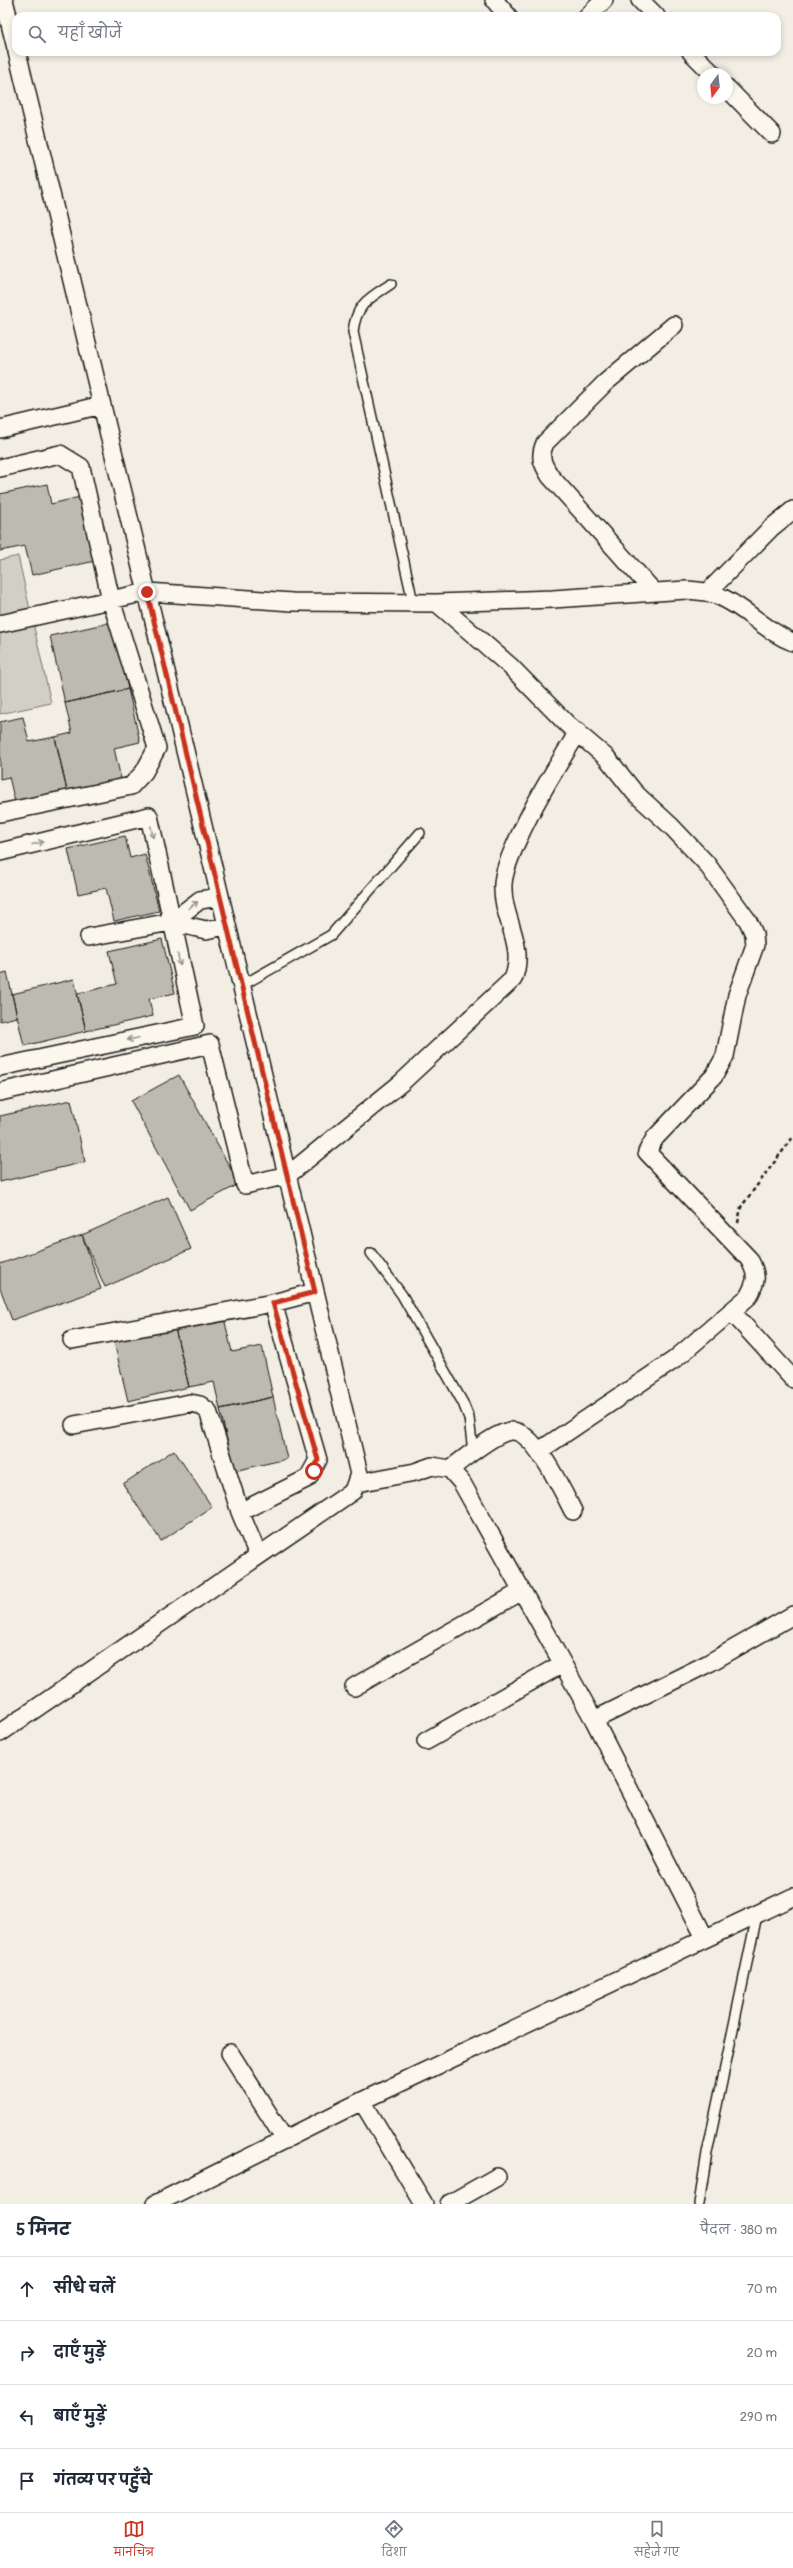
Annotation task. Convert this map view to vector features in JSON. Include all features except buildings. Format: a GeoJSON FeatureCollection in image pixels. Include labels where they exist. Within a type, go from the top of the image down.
{"type":"FeatureCollection","features":[{"type":"Feature","properties":{"kind":"street"},"geometry":{"type":"LineString","coordinates":[[4,0],[12,32]]}},
{"type":"Feature","properties":{"kind":"street"},"geometry":{"type":"LineString","coordinates":[[494,0],[504,12]]}},
{"type":"Feature","properties":{"kind":"street"},"geometry":{"type":"LineString","coordinates":[[592,12],[604,0]]}},
{"type":"Feature","properties":{"kind":"street"},"geometry":{"type":"LineString","coordinates":[[640,0],[652,12]]}},
{"type":"Feature","properties":{"kind":"street"},"geometry":{"type":"LineString","coordinates":[[0,1733],[353,1491],[359,1474],[18,56]]}},
{"type":"Feature","properties":{"kind":"street"},"geometry":{"type":"LineString","coordinates":[[696,56],[707,68]]}},
{"type":"Feature","properties":{"kind":"street"},"geometry":{"type":"LineString","coordinates":[[733,94],[772,134]]}},
{"type":"Feature","properties":{"kind":"street"},"geometry":{"type":"LineString","coordinates":[[654,592],[550,476],[541,462],[540,452],[545,443],[605,383],[674,325]]}},
{"type":"Feature","properties":{"kind":"street"},"geometry":{"type":"LineString","coordinates":[[0,429],[102,405]]}},
{"type":"Feature","properties":{"kind":"street"},"geometry":{"type":"LineString","coordinates":[[0,468],[60,454],[81,467],[111,600],[157,748],[144,772],[131,786],[0,813]]}},
{"type":"Feature","properties":{"kind":"street"},"geometry":{"type":"LineString","coordinates":[[708,592],[771,528],[793,510]]}},
{"type":"Feature","properties":{"kind":"street"},"geometry":{"type":"LineString","coordinates":[[0,624],[147,592],[292,602],[437,603],[553,599],[686,590],[708,592],[726,599],[781,638],[793,642]]}},
{"type":"Feature","properties":{"kind":"street"},"geometry":{"type":"LineString","coordinates":[[437,603],[510,666],[607,758],[635,793],[671,826],[706,863],[748,921],[754,934],[755,944],[737,995],[725,1056],[714,1076],[655,1138],[647,1152],[734,1242],[756,1272],[755,1285],[748,1297],[674,1360],[539,1451]]}},
{"type":"Feature","properties":{"kind":"street"},"geometry":{"type":"LineString","coordinates":[[0,1092],[210,1044],[246,1186],[288,1175],[402,1083],[513,979],[518,966],[518,953],[505,903],[503,884],[508,862],[533,805],[578,732]]}},
{"type":"Feature","properties":{"kind":"street"},"geometry":{"type":"LineString","coordinates":[[0,852],[149,816],[195,1026],[0,1067]]}},
{"type":"Feature","properties":{"kind":"street"},"geometry":{"type":"LineString","coordinates":[[171,922],[200,900],[219,897]]}},
{"type":"Feature","properties":{"kind":"street"},"geometry":{"type":"LineString","coordinates":[[89,937],[171,922],[206,930],[226,926]]}},
{"type":"Feature","properties":{"kind":"street"},"geometry":{"type":"LineString","coordinates":[[72,1340],[273,1303],[315,1292]]}},
{"type":"Feature","properties":{"kind":"street"},"geometry":{"type":"LineString","coordinates":[[240,1512],[308,1478],[318,1460],[273,1303]]}},
{"type":"Feature","properties":{"kind":"street"},"geometry":{"type":"LineString","coordinates":[[731,1311],[793,1379]]}},
{"type":"Feature","properties":{"kind":"street"},"geometry":{"type":"LineString","coordinates":[[74,1425],[190,1404],[200,1405],[208,1411],[240,1512],[258,1555]]}},
{"type":"Feature","properties":{"kind":"street"},"geometry":{"type":"LineString","coordinates":[[450,1469],[500,1434],[511,1431],[522,1433],[539,1451],[574,1511]]}},
{"type":"Feature","properties":{"kind":"street"},"geometry":{"type":"LineString","coordinates":[[357,1483],[415,1472],[432,1466],[450,1469],[462,1483],[594,1720],[705,1938]]}},
{"type":"Feature","properties":{"kind":"street"},"geometry":{"type":"LineString","coordinates":[[354,1687],[522,1591]]}},
{"type":"Feature","properties":{"kind":"street"},"geometry":{"type":"LineString","coordinates":[[594,1720],[709,1663],[793,1614]]}},
{"type":"Feature","properties":{"kind":"street"},"geometry":{"type":"LineString","coordinates":[[426,1741],[562,1664]]}},
{"type":"Feature","properties":{"kind":"street"},"geometry":{"type":"LineString","coordinates":[[155,2204],[362,2101],[793,1897]]}},
{"type":"Feature","properties":{"kind":"street"},"geometry":{"type":"LineString","coordinates":[[230,2053],[285,2140]]}},
{"type":"Feature","properties":{"kind":"street"},"geometry":{"type":"LineString","coordinates":[[362,2101],[424,2204]]}},
{"type":"Feature","properties":{"kind":"street"},"geometry":{"type":"LineString","coordinates":[[449,2204],[497,2177]]}},
{"type":"Feature","properties":{"kind":"lane"},"geometry":{"type":"LineString","coordinates":[[391,284],[369,298],[358,308],[353,332],[412,602]]}},
{"type":"Feature","properties":{"kind":"lane"},"geometry":{"type":"LineString","coordinates":[[242,986],[331,935],[420,833]]}},
{"type":"Feature","properties":{"kind":"lane"},"geometry":{"type":"LineString","coordinates":[[371,1252],[402,1295],[463,1403],[469,1418],[474,1452]]}},
{"type":"Feature","properties":{"kind":"lane"},"geometry":{"type":"LineString","coordinates":[[699,2204],[707,2153],[757,1915]]}},
{"type":"Feature","properties":{"kind":"path"},"geometry":{"type":"LineString","coordinates":[[734,1242],[741,1207],[793,1136]]}},
{"type":"Feature","properties":{"kind":"shaded area"},"geometry":{"type":"Polygon","coordinates":[[[18,556],[51,703],[0,714],[0,560],[18,556]]]}},
{"type":"Feature","properties":{"kind":"route"},"geometry":{"type":"LineString","coordinates":[[147,592],[315,1292],[273,1303],[318,1460],[314,1471]]}}]}
